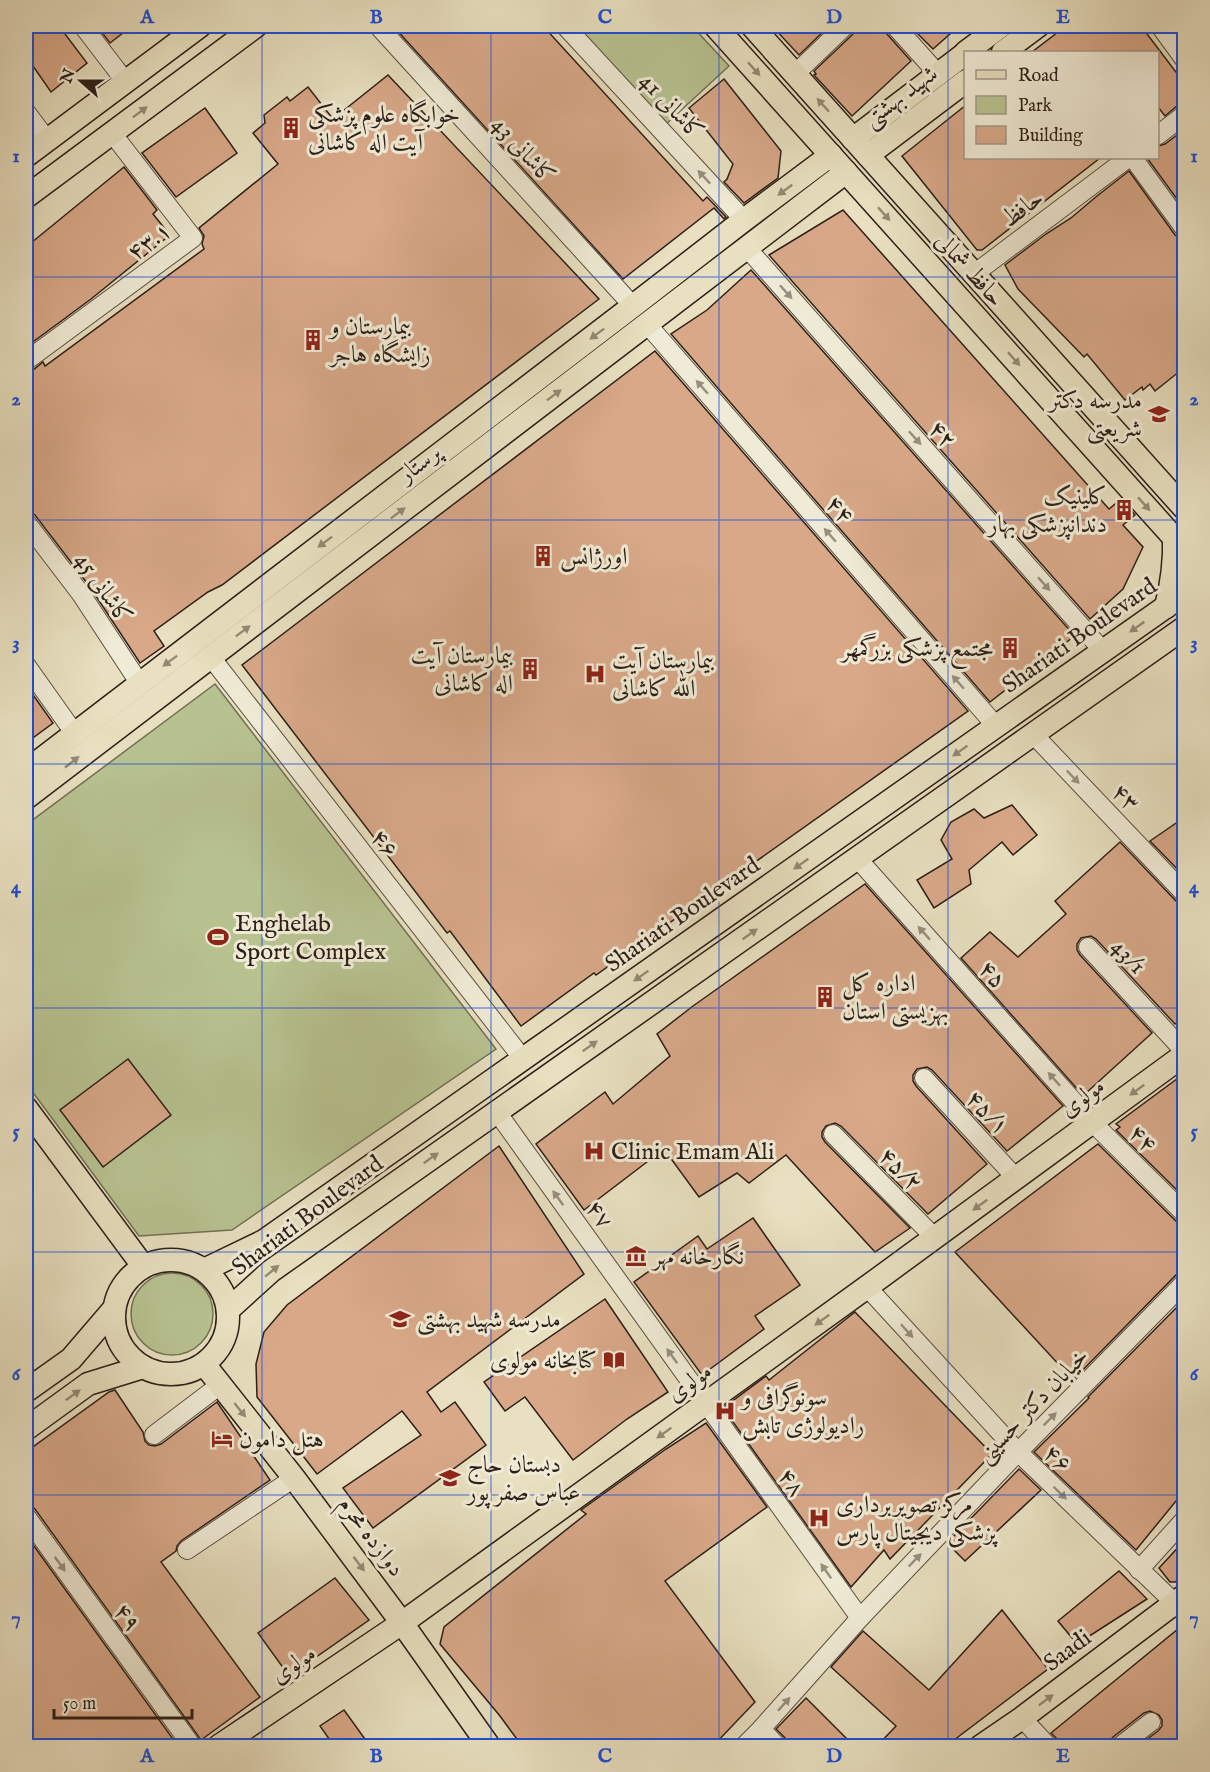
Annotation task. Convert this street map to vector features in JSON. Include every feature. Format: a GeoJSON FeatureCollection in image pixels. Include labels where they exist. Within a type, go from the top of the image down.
{"type":"FeatureCollection","features":[{"type":"Feature","properties":{"kind":"main road"},"geometry":{"type":"LineString","coordinates":[[26,156],[200,26]]}},
{"type":"Feature","properties":{"kind":"main road"},"geometry":{"type":"LineString","coordinates":[[26,197],[256,26]]}},
{"type":"Feature","properties":{"kind":"main road","name":"حافظ شمالی"},"geometry":{"type":"LineString","coordinates":[[715,26],[1179,543]]}},
{"type":"Feature","properties":{"kind":"main road","name":"حافظ شمالی"},"geometry":{"type":"LineString","coordinates":[[752,26],[1185,508]]}},
{"type":"Feature","properties":{"kind":"main road"},"geometry":{"type":"LineString","coordinates":[[1004,51],[1038,26]]}},
{"type":"Feature","properties":{"kind":"main road","name":"شهید بهشتی"},"geometry":{"type":"LineString","coordinates":[[968,51],[996,27]]}},
{"type":"Feature","properties":{"kind":"main road","name":"شهید بهشتی"},"geometry":{"type":"LineString","coordinates":[[861,147],[880,132],[938,74],[964,54]]}},
{"type":"Feature","properties":{"kind":"main road","name":"شهید بهشتی"},"geometry":{"type":"LineString","coordinates":[[880,132],[964,82]]}},
{"type":"Feature","properties":{"kind":"main road"},"geometry":{"type":"LineString","coordinates":[[68,124],[87,151]]}},
{"type":"Feature","properties":{"kind":"main road","name":"پرستار"},"geometry":{"type":"LineString","coordinates":[[26,771],[140,684],[640,315],[747,248],[815,181],[839,163]]}},
{"type":"Feature","properties":{"kind":"main road","name":"پرستار"},"geometry":{"type":"LineString","coordinates":[[26,798],[210,656],[640,315],[744,220],[815,181]]}},
{"type":"Feature","properties":{"kind":"main road"},"geometry":{"type":"LineString","coordinates":[[1166,607],[1179,543]]}},
{"type":"Feature","properties":{"kind":"main road","name":"Shariati Boulevard"},"geometry":{"type":"LineString","coordinates":[[204,1270],[264,1241],[1185,594]]}},
{"type":"Feature","properties":{"kind":"main road","name":"Shariati Boulevard"},"geometry":{"type":"LineString","coordinates":[[228,1310],[271,1270],[1185,628]]}},
{"type":"Feature","properties":{"kind":"main road","name":"مولوی"},"geometry":{"type":"LineString","coordinates":[[219,1746],[402,1623],[1093,1123],[1185,1053]]}},
{"type":"Feature","properties":{"kind":"main road"},"geometry":{"type":"LineString","coordinates":[[26,1108],[143,1266]]}},
{"type":"Feature","properties":{"kind":"main road"},"geometry":{"type":"LineString","coordinates":[[164,1259],[178,1259],[204,1270],[216,1281],[224,1294],[228,1310],[228,1325],[215,1353],[204,1364],[190,1371],[174,1374],[158,1373],[142,1367],[129,1357],[119,1344],[114,1327],[113,1310],[117,1295],[126,1281],[143,1266],[164,1259]]}},
{"type":"Feature","properties":{"kind":"main road"},"geometry":{"type":"LineString","coordinates":[[26,1391],[71,1359],[113,1310]]}},
{"type":"Feature","properties":{"kind":"main road","name":"دوازده محرم"},"geometry":{"type":"LineString","coordinates":[[204,1364],[294,1478],[402,1623],[489,1746]]}},
{"type":"Feature","properties":{"kind":"main road"},"geometry":{"type":"LineString","coordinates":[[26,1429],[88,1384],[142,1367]]}},
{"type":"Feature","properties":{"kind":"main road","name":"Saadi"},"geometry":{"type":"LineString","coordinates":[[981,1746],[1181,1604]]}},
{"type":"Feature","properties":{"kind":"street"},"geometry":{"type":"LineString","coordinates":[[84,26],[125,81]]}},
{"type":"Feature","properties":{"kind":"street","name":"کاشانی 43"},"geometry":{"type":"LineString","coordinates":[[378,26],[640,315]]}},
{"type":"Feature","properties":{"kind":"street","name":"کاشانی 41"},"geometry":{"type":"LineString","coordinates":[[565,26],[744,220]]}},
{"type":"Feature","properties":{"kind":"street"},"geometry":{"type":"LineString","coordinates":[[795,74],[846,26]]}},
{"type":"Feature","properties":{"kind":"street"},"geometry":{"type":"LineString","coordinates":[[895,26],[938,74]]}},
{"type":"Feature","properties":{"kind":"street"},"geometry":{"type":"LineString","coordinates":[[1160,26],[1185,59]]}},
{"type":"Feature","properties":{"kind":"street"},"geometry":{"type":"LineString","coordinates":[[26,112],[47,140]]}},
{"type":"Feature","properties":{"kind":"street"},"geometry":{"type":"LineString","coordinates":[[1159,134],[1185,115]]}},
{"type":"Feature","properties":{"kind":"street","name":"۴۳.۱"},"geometry":{"type":"LineString","coordinates":[[26,361],[194,238],[112,133]]}},
{"type":"Feature","properties":{"kind":"street","name":"حافظ"},"geometry":{"type":"LineString","coordinates":[[974,274],[1127,159]]}},
{"type":"Feature","properties":{"kind":"street"},"geometry":{"type":"LineString","coordinates":[[1134,159],[1185,228]]}},
{"type":"Feature","properties":{"kind":"street","name":"۴۲"},"geometry":{"type":"LineString","coordinates":[[747,248],[1103,651]]}},
{"type":"Feature","properties":{"kind":"street","name":"۴۴"},"geometry":{"type":"LineString","coordinates":[[640,315],[996,726]]}},
{"type":"Feature","properties":{"kind":"street","name":"کاشانی 45"},"geometry":{"type":"LineString","coordinates":[[26,522],[81,594],[140,684]]}},
{"type":"Feature","properties":{"kind":"street","name":"۴۶"},"geometry":{"type":"LineString","coordinates":[[210,656],[523,1059]]}},
{"type":"Feature","properties":{"kind":"street"},"geometry":{"type":"LineString","coordinates":[[26,665],[75,734]]}},
{"type":"Feature","properties":{"kind":"street","name":"۴۳"},"geometry":{"type":"LineString","coordinates":[[1033,734],[1185,893]]}},
{"type":"Feature","properties":{"kind":"street","name":"۴۵"},"geometry":{"type":"LineString","coordinates":[[857,858],[1093,1123]]}},
{"type":"Feature","properties":{"kind":"street","name":"43/1"},"geometry":{"type":"LineString","coordinates":[[1088,947],[1185,1053]]}},
{"type":"Feature","properties":{"kind":"street","name":"۴۵/۱"},"geometry":{"type":"LineString","coordinates":[[924,1078],[1016,1178]]}},
{"type":"Feature","properties":{"kind":"street","name":"۴۷"},"geometry":{"type":"LineString","coordinates":[[496,1112],[706,1403]]}},
{"type":"Feature","properties":{"kind":"street","name":"۴۴"},"geometry":{"type":"LineString","coordinates":[[1093,1123],[1185,1213]]}},
{"type":"Feature","properties":{"kind":"street","name":"۴۵/۲"},"geometry":{"type":"LineString","coordinates":[[834,1134],[935,1238]]}},
{"type":"Feature","properties":{"kind":"street","name":"خیابان دکتر حسینی"},"geometry":{"type":"LineString","coordinates":[[744,1746],[860,1618],[1018,1452],[1185,1283]]}},
{"type":"Feature","properties":{"kind":"street","name":"۴۶"},"geometry":{"type":"LineString","coordinates":[[867,1287],[1018,1452],[1139,1570],[1181,1604]]}},
{"type":"Feature","properties":{"kind":"street"},"geometry":{"type":"LineString","coordinates":[[154,1435],[220,1385]]}},
{"type":"Feature","properties":{"kind":"street","name":"۴۸"},"geometry":{"type":"LineString","coordinates":[[706,1403],[860,1618]]}},
{"type":"Feature","properties":{"kind":"street"},"geometry":{"type":"LineString","coordinates":[[187,1550],[294,1478]]}},
{"type":"Feature","properties":{"kind":"street","name":"۴۹"},"geometry":{"type":"LineString","coordinates":[[26,1516],[192,1746]]}},
{"type":"Feature","properties":{"kind":"street"},"geometry":{"type":"LineString","coordinates":[[1139,1570],[1185,1520]]}},
{"type":"Feature","properties":{"kind":"street"},"geometry":{"type":"LineString","coordinates":[[1022,1718],[1048,1746]]}},
{"type":"Feature","properties":{"kind":"street"},"geometry":{"type":"LineString","coordinates":[[1120,1746],[1151,1722]]}},
{"type":"Feature","properties":{"kind":"street"},"geometry":{"type":"LineString","coordinates":[[761,1729],[777,1746]]}},
{"type":"Feature","properties":{"kind":"green space"},"geometry":{"type":"Polygon","coordinates":[[[572,26],[692,26],[729,66],[664,126],[572,26]]]}},
{"type":"Feature","properties":{"kind":"green space","name":"Enghelab Sport Complex"},"geometry":{"type":"Polygon","coordinates":[[[215,684],[496,1049],[232,1230],[139,1236],[26,1083],[26,825],[215,684]]]}},
{"type":"Feature","properties":{"kind":"green space"},"geometry":{"type":"Polygon","coordinates":[[[172,1273],[188,1276],[201,1285],[210,1298],[213,1314],[210,1330],[201,1343],[188,1352],[172,1355],[156,1352],[143,1343],[134,1330],[131,1314],[134,1298],[143,1285],[156,1276],[172,1273]]]}},
{"type":"Feature","properties":{"kind":"building"},"geometry":{"type":"Polygon","coordinates":[[[26,26],[59,26],[87,63],[51,92],[26,56],[26,26]]]}},
{"type":"Feature","properties":{"kind":"building"},"geometry":{"type":"Polygon","coordinates":[[[97,26],[132,26],[110,43],[97,26]]]}},
{"type":"Feature","properties":{"kind":"building"},"geometry":{"type":"Polygon","coordinates":[[[393,26],[543,26],[703,201],[707,197],[726,217],[724,219],[714,208],[623,279],[393,26]]]}},
{"type":"Feature","properties":{"kind":"building"},"geometry":{"type":"Polygon","coordinates":[[[772,26],[829,26],[799,55],[772,26]]]}},
{"type":"Feature","properties":{"kind":"building"},"geometry":{"type":"Polygon","coordinates":[[[856,26],[884,26],[887,34],[911,61],[852,116],[814,75],[816,74],[814,71],[853,34],[856,26]]]}},
{"type":"Feature","properties":{"kind":"building"},"geometry":{"type":"Polygon","coordinates":[[[910,26],[959,26],[933,49],[910,26]]]}},
{"type":"Feature","properties":{"kind":"building"},"geometry":{"type":"Polygon","coordinates":[[[1066,26],[1141,26],[1185,84],[1185,104],[1177,106],[1165,116],[1159,108],[1159,51],[1033,51],[1066,26]]]}},
{"type":"Feature","properties":{"kind":"building","name":"بیمارستان و زایشگاه هاجر"},"geometry":{"type":"Polygon","coordinates":[[[388,75],[599,299],[222,585],[208,592],[154,631],[164,646],[140,663],[90,587],[35,515],[26,511],[26,372],[33,370],[43,362],[45,366],[204,249],[202,244],[204,236],[199,228],[278,164],[253,133],[265,123],[264,115],[287,97],[290,101],[308,87],[333,119],[388,75]]]}},
{"type":"Feature","properties":{"kind":"building"},"geometry":{"type":"Polygon","coordinates":[[[724,79],[781,151],[778,178],[744,203],[724,182],[733,164],[689,108],[724,79]]]}},
{"type":"Feature","properties":{"kind":"building"},"geometry":{"type":"Polygon","coordinates":[[[964,107],[964,159],[1099,159],[982,250],[977,250],[902,156],[964,107]]]}},
{"type":"Feature","properties":{"kind":"building"},"geometry":{"type":"Polygon","coordinates":[[[205,108],[237,153],[176,197],[142,153],[205,108]]]}},
{"type":"Feature","properties":{"kind":"building"},"geometry":{"type":"Polygon","coordinates":[[[1185,129],[1185,210],[1148,159],[1159,159],[1159,146],[1165,144],[1185,129]]]}},
{"type":"Feature","properties":{"kind":"building"},"geometry":{"type":"Polygon","coordinates":[[[124,167],[157,210],[153,214],[170,235],[91,299],[26,347],[26,247],[124,167]]]}},
{"type":"Feature","properties":{"kind":"building"},"geometry":{"type":"Polygon","coordinates":[[[1129,171],[1175,235],[1185,239],[1185,367],[1155,391],[1150,384],[1125,400],[1087,354],[1084,357],[1018,289],[1005,265],[1071,218],[1129,171]]]}},
{"type":"Feature","properties":{"kind":"building"},"geometry":{"type":"Polygon","coordinates":[[[843,210],[1109,509],[1121,499],[1135,515],[1123,525],[1143,547],[1123,589],[1090,619],[769,255],[843,210]]]}},
{"type":"Feature","properties":{"kind":"building"},"geometry":{"type":"Polygon","coordinates":[[[751,270],[1073,634],[1073,637],[990,702],[671,334],[707,310],[751,270]]]}},
{"type":"Feature","properties":{"kind":"building","name":"بیمارستان آیت الله کاشانی"},"geometry":{"type":"Polygon","coordinates":[[[655,351],[968,711],[521,1026],[450,931],[447,933],[242,665],[655,351]]]}},
{"type":"Feature","properties":{"kind":"building"},"geometry":{"type":"Polygon","coordinates":[[[26,685],[53,723],[26,743],[26,685]]]}},
{"type":"Feature","properties":{"kind":"building"},"geometry":{"type":"Polygon","coordinates":[[[1012,805],[1037,835],[1013,855],[1002,842],[969,870],[971,884],[934,908],[917,880],[952,859],[941,840],[951,822],[974,809],[984,818],[1012,805]]]}},
{"type":"Feature","properties":{"kind":"building"},"geometry":{"type":"Polygon","coordinates":[[[1185,817],[1185,877],[1150,841],[1185,817]]]}},
{"type":"Feature","properties":{"kind":"building"},"geometry":{"type":"Polygon","coordinates":[[[1120,842],[1176,901],[1185,904],[1185,1017],[1175,1024],[1096,939],[1091,936],[1081,938],[1077,944],[1080,955],[1152,1033],[1086,1093],[1083,1090],[1080,1092],[961,958],[990,932],[1018,957],[1066,914],[1055,901],[1120,842]]]}},
{"type":"Feature","properties":{"kind":"building"},"geometry":{"type":"Polygon","coordinates":[[[865,884],[1063,1106],[1007,1151],[932,1070],[927,1067],[917,1069],[913,1075],[916,1086],[987,1164],[928,1214],[841,1126],[835,1123],[826,1126],[822,1132],[825,1142],[910,1228],[875,1252],[786,1155],[749,1183],[737,1173],[699,1197],[664,1149],[584,1210],[536,1144],[605,1092],[613,1104],[670,1056],[657,1034],[865,884]]]}},
{"type":"Feature","properties":{"kind":"building"},"geometry":{"type":"Polygon","coordinates":[[[128,1059],[171,1115],[103,1167],[60,1110],[128,1059]]]}},
{"type":"Feature","properties":{"kind":"building"},"geometry":{"type":"Polygon","coordinates":[[[1185,1073],[1185,1198],[1116,1130],[1120,1127],[1116,1124],[1185,1073]]]}},
{"type":"Feature","properties":{"kind":"building"},"geometry":{"type":"Polygon","coordinates":[[[1098,1144],[1176,1221],[1185,1224],[1185,1272],[1176,1275],[1073,1380],[955,1252],[1098,1144]]]}},
{"type":"Feature","properties":{"kind":"building","name":"مدرسه شهید بهشتی"},"geometry":{"type":"Polygon","coordinates":[[[499,1146],[584,1274],[427,1392],[441,1412],[455,1402],[486,1445],[373,1528],[343,1488],[421,1435],[402,1411],[317,1474],[257,1397],[256,1364],[264,1332],[287,1305],[499,1146]]]}},
{"type":"Feature","properties":{"kind":"building"},"geometry":{"type":"Polygon","coordinates":[[[753,1218],[800,1285],[755,1316],[764,1329],[702,1375],[634,1282],[698,1236],[707,1249],[753,1218]]]}},
{"type":"Feature","properties":{"kind":"building"},"geometry":{"type":"Polygon","coordinates":[[[605,1299],[668,1392],[627,1419],[573,1460],[525,1397],[505,1411],[484,1382],[605,1299]]]}},
{"type":"Feature","properties":{"kind":"building"},"geometry":{"type":"Polygon","coordinates":[[[1185,1299],[1185,1490],[1136,1550],[1034,1452],[1185,1299]]]}},
{"type":"Feature","properties":{"kind":"building"},"geometry":{"type":"Polygon","coordinates":[[[855,1312],[992,1454],[890,1559],[884,1550],[851,1587],[723,1408],[766,1376],[769,1380],[855,1312]]]}},
{"type":"Feature","properties":{"kind":"building"},"geometry":{"type":"Polygon","coordinates":[[[115,1390],[143,1432],[145,1441],[155,1446],[161,1444],[217,1402],[270,1480],[181,1541],[176,1551],[161,1562],[260,1697],[201,1740],[35,1509],[26,1505],[26,1452],[115,1390]]]}},
{"type":"Feature","properties":{"kind":"building"},"geometry":{"type":"Polygon","coordinates":[[[706,1423],[767,1507],[665,1581],[755,1702],[713,1746],[522,1746],[440,1644],[444,1627],[586,1514],[581,1510],[706,1423]]]}},
{"type":"Feature","properties":{"kind":"building"},"geometry":{"type":"Polygon","coordinates":[[[1019,1469],[1041,1490],[965,1561],[947,1543],[1019,1469]]]}},
{"type":"Feature","properties":{"kind":"building"},"geometry":{"type":"Polygon","coordinates":[[[26,1535],[178,1746],[26,1746],[26,1535]]]}},
{"type":"Feature","properties":{"kind":"building"},"geometry":{"type":"Polygon","coordinates":[[[1185,1540],[1185,1575],[1175,1582],[1170,1582],[1159,1568],[1185,1540]]]}},
{"type":"Feature","properties":{"kind":"building"},"geometry":{"type":"Polygon","coordinates":[[[1119,1571],[1147,1599],[1077,1644],[1058,1621],[1119,1571]]]}},
{"type":"Feature","properties":{"kind":"building"},"geometry":{"type":"Polygon","coordinates":[[[335,1578],[369,1620],[289,1676],[258,1633],[335,1578]]]}},
{"type":"Feature","properties":{"kind":"building"},"geometry":{"type":"Polygon","coordinates":[[[1002,1610],[1048,1669],[946,1746],[877,1746],[896,1726],[831,1667],[863,1631],[929,1690],[1002,1610]]]}},
{"type":"Feature","properties":{"kind":"building"},"geometry":{"type":"Polygon","coordinates":[[[1178,1629],[1185,1636],[1185,1746],[1138,1746],[1162,1726],[1159,1715],[1150,1711],[1144,1713],[1113,1737],[1109,1746],[1059,1746],[1057,1739],[1051,1733],[1178,1629]]]}},
{"type":"Feature","properties":{"kind":"building"},"geometry":{"type":"Polygon","coordinates":[[[806,1698],[854,1746],[788,1746],[786,1739],[776,1729],[806,1698]]]}},
{"type":"Feature","properties":{"kind":"building"},"geometry":{"type":"Polygon","coordinates":[[[344,1710],[370,1746],[334,1746],[320,1726],[344,1710]]]}},
{"type":"Feature","properties":{"kind":"place","name":"خوابگاه علوم پزشکی آیت اله کاشانی"},"geometry":{"type":"Point","coordinates":[291,128]}},
{"type":"Feature","properties":{"kind":"place","name":"بیمارستان و زایشگاه هاجر"},"geometry":{"type":"Point","coordinates":[313,340]}},
{"type":"Feature","properties":{"kind":"place","name":"مدرسه دکتر شریعتی"},"geometry":{"type":"Point","coordinates":[1159,414]}},
{"type":"Feature","properties":{"kind":"place","name":"کلینیک دندانپزشکی بهار"},"geometry":{"type":"Point","coordinates":[1124,510]}},
{"type":"Feature","properties":{"kind":"place","name":"اورژانس"},"geometry":{"type":"Point","coordinates":[543,556]}},
{"type":"Feature","properties":{"kind":"place","name":"مجتمع پزشکی بزرگمهر"},"geometry":{"type":"Point","coordinates":[1010,648]}},
{"type":"Feature","properties":{"kind":"place","name":"بیمارستان آیت اله کاشانی"},"geometry":{"type":"Point","coordinates":[530,669]}},
{"type":"Feature","properties":{"kind":"place","name":"بیمارستان آیت الله کاشانی"},"geometry":{"type":"Point","coordinates":[595,674]}},
{"type":"Feature","properties":{"kind":"place","name":"Enghelab Sport Complex"},"geometry":{"type":"Point","coordinates":[218,937]}},
{"type":"Feature","properties":{"kind":"place","name":"اداره کل بهزیستی استان"},"geometry":{"type":"Point","coordinates":[825,997]}},
{"type":"Feature","properties":{"kind":"place","name":"Clinic Emam Ali"},"geometry":{"type":"Point","coordinates":[594,1151]}},
{"type":"Feature","properties":{"kind":"place","name":"نگارخانه مهر"},"geometry":{"type":"Point","coordinates":[636,1256]}},
{"type":"Feature","properties":{"kind":"place","name":"مدرسه شهید بهشتی"},"geometry":{"type":"Point","coordinates":[400,1319]}},
{"type":"Feature","properties":{"kind":"place","name":"کتابخانه مولوی"},"geometry":{"type":"Point","coordinates":[614,1360]}},
{"type":"Feature","properties":{"kind":"place","name":"سونوگرافی و رادیولوژی تابش"},"geometry":{"type":"Point","coordinates":[725,1411]}},
{"type":"Feature","properties":{"kind":"place","name":"هتل دامون"},"geometry":{"type":"Point","coordinates":[222,1439]}},
{"type":"Feature","properties":{"kind":"place","name":"دبستان حاج عباس صفر پور"},"geometry":{"type":"Point","coordinates":[450,1478]}},
{"type":"Feature","properties":{"kind":"place","name":"مرکز تصویربرداری پزشکی دیجیتال پارس"},"geometry":{"type":"Point","coordinates":[819,1518]}}]}
